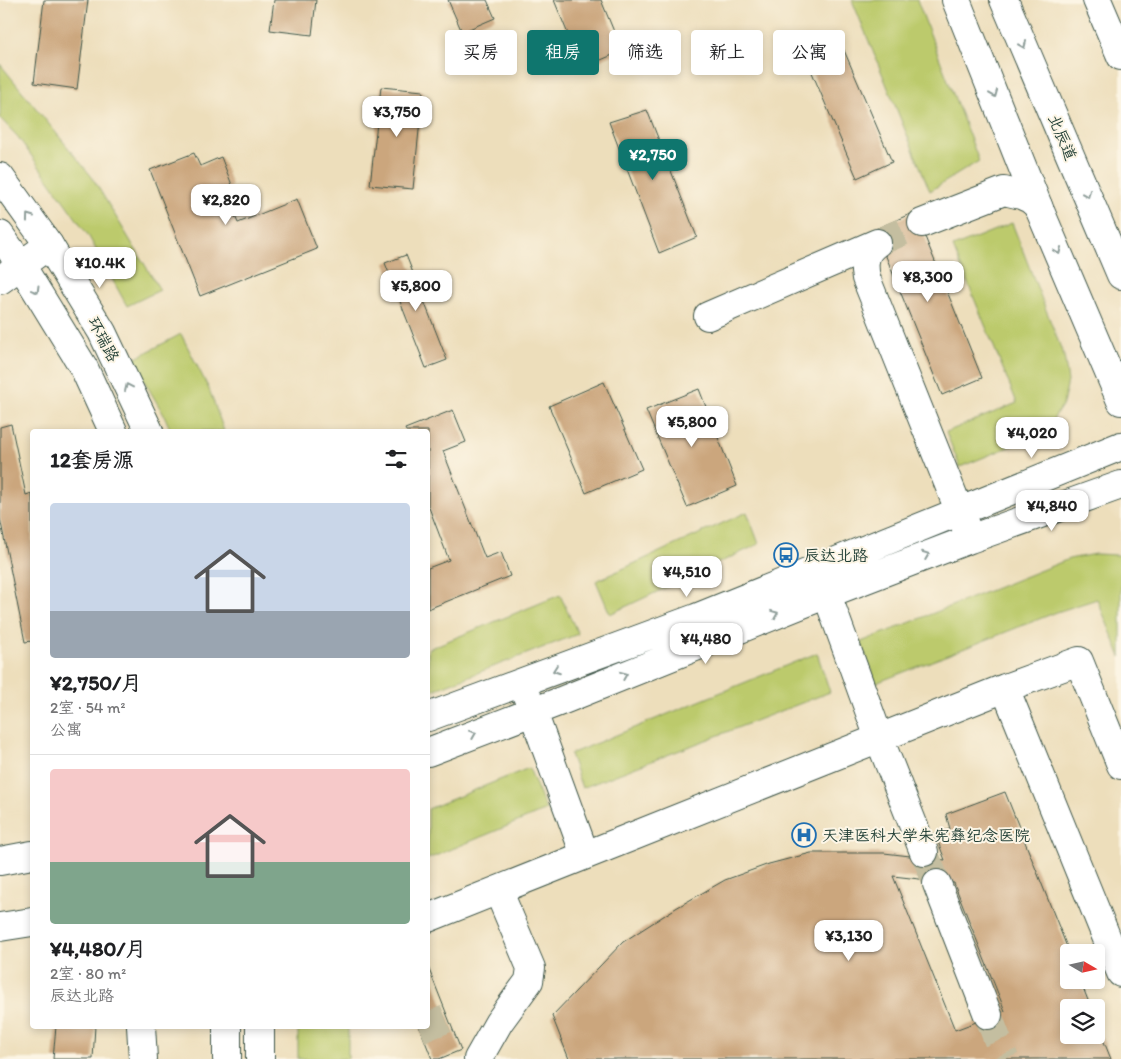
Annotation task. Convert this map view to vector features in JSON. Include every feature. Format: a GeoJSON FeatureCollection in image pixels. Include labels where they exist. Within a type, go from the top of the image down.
{"type":"FeatureCollection","features":[{"type":"Feature","properties":{"kind":"street"},"geometry":{"type":"LineString","coordinates":[[956,0],[1038,206],[1121,401]]}},
{"type":"Feature","properties":{"kind":"street","name":"北辰道"},"geometry":{"type":"LineString","coordinates":[[1004,0],[1121,275]]}},
{"type":"Feature","properties":{"kind":"street"},"geometry":{"type":"LineString","coordinates":[[1097,0],[1121,56]]}},
{"type":"Feature","properties":{"kind":"street","name":"环瑞路"},"geometry":{"type":"LineString","coordinates":[[0,177],[48,245],[102,332],[148,429]]}},
{"type":"Feature","properties":{"kind":"street"},"geometry":{"type":"LineString","coordinates":[[922,223],[1004,192],[1021,195],[1030,199],[1038,206]]}},
{"type":"Feature","properties":{"kind":"street","name":"环瑞路"},"geometry":{"type":"LineString","coordinates":[[0,234],[10,273],[84,368],[112,429]]}},
{"type":"Feature","properties":{"kind":"street"},"geometry":{"type":"LineString","coordinates":[[708,316],[877,243],[868,251],[865,257],[864,270],[866,278],[970,539]]}},
{"type":"Feature","properties":{"kind":"street"},"geometry":{"type":"LineString","coordinates":[[10,273],[48,245]]}},
{"type":"Feature","properties":{"kind":"street"},"geometry":{"type":"LineString","coordinates":[[430,751],[532,710],[822,581],[960,512],[1121,446]]}},
{"type":"Feature","properties":{"kind":"street"},"geometry":{"type":"LineString","coordinates":[[430,716],[696,618],[970,539],[1121,485]]}},
{"type":"Feature","properties":{"kind":"street"},"geometry":{"type":"LineString","coordinates":[[822,581],[879,738],[924,852]]}},
{"type":"Feature","properties":{"kind":"street"},"geometry":{"type":"LineString","coordinates":[[430,917],[1005,688],[1079,661],[1121,765]]}},
{"type":"Feature","properties":{"kind":"street"},"geometry":{"type":"LineString","coordinates":[[522,682],[585,855]]}},
{"type":"Feature","properties":{"kind":"street"},"geometry":{"type":"LineString","coordinates":[[1005,688],[1121,972]]}},
{"type":"Feature","properties":{"kind":"street"},"geometry":{"type":"LineString","coordinates":[[0,861],[30,855]]}},
{"type":"Feature","properties":{"kind":"street"},"geometry":{"type":"LineString","coordinates":[[937,884],[988,1015]]}},
{"type":"Feature","properties":{"kind":"street"},"geometry":{"type":"LineString","coordinates":[[478,1059],[499,1022],[529,981],[531,968],[498,890]]}},
{"type":"Feature","properties":{"kind":"street"},"geometry":{"type":"LineString","coordinates":[[0,927],[30,922]]}},
{"type":"Feature","properties":{"kind":"street"},"geometry":{"type":"LineString","coordinates":[[141,1029],[143,1059]]}},
{"type":"Feature","properties":{"kind":"street"},"geometry":{"type":"LineString","coordinates":[[227,1029],[227,1059]]}},
{"type":"Feature","properties":{"kind":"street"},"geometry":{"type":"LineString","coordinates":[[260,1029],[260,1059]]}},
{"type":"Feature","properties":{"kind":"green space"},"geometry":{"type":"Polygon","coordinates":[[[852,0],[917,0],[979,161],[930,191],[852,0]]]}},
{"type":"Feature","properties":{"kind":"green space"},"geometry":{"type":"Polygon","coordinates":[[[0,64],[92,177],[160,290],[127,306],[88,235],[18,137],[0,118],[0,64]]]}},
{"type":"Feature","properties":{"kind":"green space"},"geometry":{"type":"Polygon","coordinates":[[[1012,223],[1064,356],[1068,381],[1063,404],[1048,427],[1031,438],[960,467],[946,432],[1017,403],[953,247],[1012,223]]]}},
{"type":"Feature","properties":{"kind":"green space"},"geometry":{"type":"Polygon","coordinates":[[[181,334],[209,389],[223,429],[170,429],[132,360],[181,334]]]}},
{"type":"Feature","properties":{"kind":"green space"},"geometry":{"type":"Polygon","coordinates":[[[747,512],[759,544],[610,614],[596,581],[747,512]]]}},
{"type":"Feature","properties":{"kind":"green space"},"geometry":{"type":"Polygon","coordinates":[[[1095,554],[1118,555],[1121,557],[1121,657],[1097,599],[1057,612],[876,683],[861,642],[1069,559],[1095,554]]]}},
{"type":"Feature","properties":{"kind":"green space"},"geometry":{"type":"Polygon","coordinates":[[[560,595],[578,634],[430,691],[430,648],[560,595]]]}},
{"type":"Feature","properties":{"kind":"green space"},"geometry":{"type":"Polygon","coordinates":[[[817,653],[830,692],[582,788],[570,754],[817,653]]]}},
{"type":"Feature","properties":{"kind":"green space"},"geometry":{"type":"Polygon","coordinates":[[[529,768],[546,810],[430,858],[430,808],[529,768]]]}},
{"type":"Feature","properties":{"kind":"green space"},"geometry":{"type":"Polygon","coordinates":[[[298,1029],[348,1029],[348,1059],[298,1059],[298,1029]]]}},
{"type":"Feature","properties":{"kind":"building"},"geometry":{"type":"Polygon","coordinates":[[[44,0],[88,0],[77,89],[34,83],[44,0]]]}},
{"type":"Feature","properties":{"kind":"building"},"geometry":{"type":"Polygon","coordinates":[[[274,0],[316,0],[312,35],[270,30],[274,0]]]}},
{"type":"Feature","properties":{"kind":"building"},"geometry":{"type":"Polygon","coordinates":[[[448,0],[487,0],[495,18],[467,30],[461,30],[448,0]]]}},
{"type":"Feature","properties":{"kind":"building"},"geometry":{"type":"Polygon","coordinates":[[[554,0],[601,0],[613,30],[609,30],[609,57],[599,61],[599,30],[566,30],[554,0]]]}},
{"type":"Feature","properties":{"kind":"building"},"geometry":{"type":"Polygon","coordinates":[[[845,53],[892,162],[857,178],[813,75],[845,75],[845,53]]]}},
{"type":"Feature","properties":{"kind":"building"},"geometry":{"type":"Polygon","coordinates":[[[381,87],[423,91],[413,189],[370,185],[381,87]]]}},
{"type":"Feature","properties":{"kind":"building"},"geometry":{"type":"Polygon","coordinates":[[[647,110],[697,237],[659,253],[609,122],[647,110]]]}},
{"type":"Feature","properties":{"kind":"building"},"geometry":{"type":"Polygon","coordinates":[[[194,153],[200,166],[221,157],[232,185],[225,192],[238,223],[297,199],[317,249],[200,296],[150,170],[194,153]]]}},
{"type":"Feature","properties":{"kind":"building"},"geometry":{"type":"Polygon","coordinates":[[[915,212],[982,378],[942,395],[875,229],[915,212]]]}},
{"type":"Feature","properties":{"kind":"building"},"geometry":{"type":"Polygon","coordinates":[[[406,255],[447,360],[426,368],[385,263],[406,255]]]}},
{"type":"Feature","properties":{"kind":"building"},"geometry":{"type":"Polygon","coordinates":[[[604,382],[642,469],[586,493],[549,406],[604,382]]]}},
{"type":"Feature","properties":{"kind":"building"},"geometry":{"type":"Polygon","coordinates":[[[699,389],[737,486],[687,507],[646,410],[699,389]]]}},
{"type":"Feature","properties":{"kind":"building"},"geometry":{"type":"Polygon","coordinates":[[[453,410],[466,442],[443,451],[485,558],[501,552],[510,576],[430,608],[430,567],[449,560],[430,510],[430,429],[405,429],[453,410]]]}},
{"type":"Feature","properties":{"kind":"building"},"geometry":{"type":"Polygon","coordinates":[[[11,424],[26,495],[30,494],[30,641],[25,642],[0,518],[0,427],[11,424]]]}},
{"type":"Feature","properties":{"kind":"building"},"geometry":{"type":"Polygon","coordinates":[[[1005,792],[1066,944],[1060,944],[1060,989],[1084,989],[1087,999],[1060,999],[1060,1044],[1105,1044],[1111,1059],[569,1059],[552,1016],[623,942],[676,908],[725,880],[769,864],[811,853],[884,853],[945,860],[935,834],[950,829],[946,814],[1005,792]],[[893,876],[955,1030],[1005,1011],[954,883],[893,876]]]}},
{"type":"Feature","properties":{"kind":"building"},"geometry":{"type":"Polygon","coordinates":[[[430,972],[461,1050],[439,1059],[432,1059],[420,1029],[430,1029],[430,972]]]}},
{"type":"Feature","properties":{"kind":"building"},"geometry":{"type":"Polygon","coordinates":[[[56,1029],[95,1029],[93,1059],[53,1059],[56,1029]]]}},
{"type":"Feature","properties":{"kind":"tunnel"},"geometry":{"type":"LineString","coordinates":[[877,243],[922,223]]}},
{"type":"Feature","properties":{"kind":"tunnel"},"geometry":{"type":"LineString","coordinates":[[924,852],[937,884]]}},
{"type":"Feature","properties":{"kind":"tunnel"},"geometry":{"type":"LineString","coordinates":[[988,1015],[1005,1059]]}},
{"type":"Feature","properties":{"kind":"tunnel"},"geometry":{"type":"LineString","coordinates":[[430,1016],[440,1042]]}},
{"type":"Feature","properties":{"kind":"place","name":"辰达北路"},"geometry":{"type":"Point","coordinates":[786,555]}},
{"type":"Feature","properties":{"kind":"place","name":"天津医科大学朱宪彝纪念医院"},"geometry":{"type":"Point","coordinates":[804,835]}}]}
